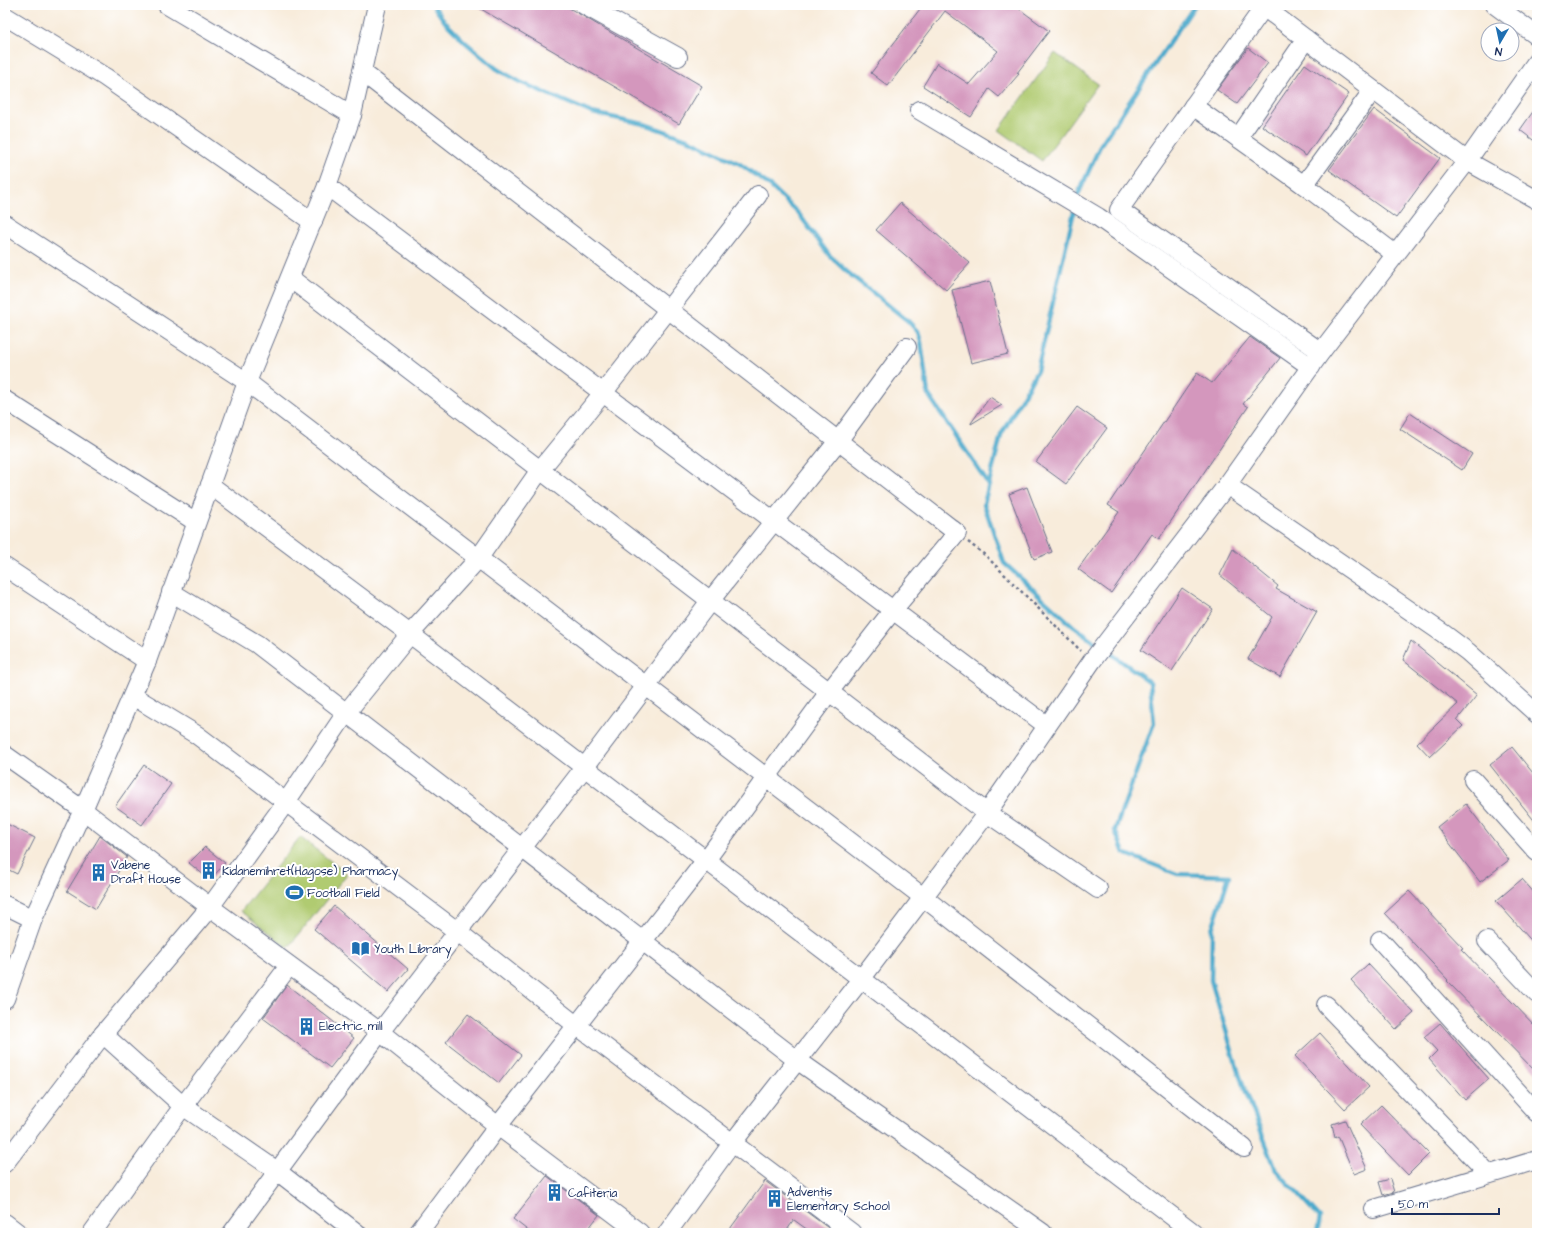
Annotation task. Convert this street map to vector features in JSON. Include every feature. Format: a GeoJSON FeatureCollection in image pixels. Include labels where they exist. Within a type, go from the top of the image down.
{"type":"FeatureCollection","features":[{"type":"Feature","properties":{"kind":"street"},"geometry":{"type":"LineString","coordinates":[[167,5],[352,115]]}},
{"type":"Feature","properties":{"kind":"street"},"geometry":{"type":"LineString","coordinates":[[5,999],[33,919],[83,810],[147,661],[247,382],[327,186],[352,115],[377,5]]}},
{"type":"Feature","properties":{"kind":"street"},"geometry":{"type":"LineString","coordinates":[[584,5],[678,58]]}},
{"type":"Feature","properties":{"kind":"street"},"geometry":{"type":"LineString","coordinates":[[1495,5],[1537,36]]}},
{"type":"Feature","properties":{"kind":"street"},"geometry":{"type":"LineString","coordinates":[[1321,352],[1120,210],[1262,6],[1467,161],[1537,200]]}},
{"type":"Feature","properties":{"kind":"street"},"geometry":{"type":"LineString","coordinates":[[5,16],[105,77],[313,222]]}},
{"type":"Feature","properties":{"kind":"street"},"geometry":{"type":"LineString","coordinates":[[1238,138],[1306,39]]}},
{"type":"Feature","properties":{"kind":"street"},"geometry":{"type":"LineString","coordinates":[[667,1233],[733,1142],[862,978],[987,813],[1046,725],[1094,658],[1227,485],[1321,352],[1467,161],[1537,61]]}},
{"type":"Feature","properties":{"kind":"street"},"geometry":{"type":"LineString","coordinates":[[362,72],[957,533],[892,610],[829,692],[706,860],[498,1126],[418,1233]]}},
{"type":"Feature","properties":{"kind":"street"},"geometry":{"type":"LineString","coordinates":[[1304,185],[1373,90]]}},
{"type":"Feature","properties":{"kind":"street"},"geometry":{"type":"LineString","coordinates":[[1193,106],[1304,185],[1395,254]]}},
{"type":"Feature","properties":{"kind":"street"},"geometry":{"type":"LineString","coordinates":[[919,110],[1098,217],[1311,367]]}},
{"type":"Feature","properties":{"kind":"street"},"geometry":{"type":"LineString","coordinates":[[327,186],[1046,725]]}},
{"type":"Feature","properties":{"kind":"street"},"geometry":{"type":"LineString","coordinates":[[5,1163],[104,1034],[210,907],[286,802],[346,713],[410,634],[478,559],[540,470],[603,393],[758,195]]}},
{"type":"Feature","properties":{"kind":"street"},"geometry":{"type":"LineString","coordinates":[[5,224],[247,382],[923,897],[1244,1148]]}},
{"type":"Feature","properties":{"kind":"street"},"geometry":{"type":"LineString","coordinates":[[290,278],[987,813],[1098,889]]}},
{"type":"Feature","properties":{"kind":"street"},"geometry":{"type":"LineString","coordinates":[[232,1233],[380,1032],[584,768],[710,601],[838,441],[907,347]]}},
{"type":"Feature","properties":{"kind":"street"},"geometry":{"type":"LineString","coordinates":[[5,400],[196,522]]}},
{"type":"Feature","properties":{"kind":"street"},"geometry":{"type":"LineString","coordinates":[[210,485],[410,634],[1194,1233]]}},
{"type":"Feature","properties":{"kind":"street"},"geometry":{"type":"LineString","coordinates":[[1227,485],[1444,634],[1468,652],[1537,714]]}},
{"type":"Feature","properties":{"kind":"street"},"geometry":{"type":"LineString","coordinates":[[5,567],[147,661]]}},
{"type":"Feature","properties":{"kind":"street"},"geometry":{"type":"LineString","coordinates":[[171,592],[257,644],[797,1060],[1043,1233]]}},
{"type":"Feature","properties":{"kind":"street"},"geometry":{"type":"LineString","coordinates":[[133,696],[198,735],[458,932],[576,1025],[852,1233]]}},
{"type":"Feature","properties":{"kind":"street"},"geometry":{"type":"LineString","coordinates":[[5,755],[83,810],[210,907],[380,1032],[498,1126],[640,1233]]}},
{"type":"Feature","properties":{"kind":"street"},"geometry":{"type":"LineString","coordinates":[[1473,780],[1537,852]]}},
{"type":"Feature","properties":{"kind":"street"},"geometry":{"type":"LineString","coordinates":[[5,905],[33,919]]}},
{"type":"Feature","properties":{"kind":"street"},"geometry":{"type":"LineString","coordinates":[[1380,940],[1537,1113]]}},
{"type":"Feature","properties":{"kind":"street"},"geometry":{"type":"LineString","coordinates":[[1487,941],[1537,994]]}},
{"type":"Feature","properties":{"kind":"street"},"geometry":{"type":"LineString","coordinates":[[92,1233],[183,1106],[289,966]]}},
{"type":"Feature","properties":{"kind":"street"},"geometry":{"type":"LineString","coordinates":[[1326,1005],[1489,1174]]}},
{"type":"Feature","properties":{"kind":"street"},"geometry":{"type":"LineString","coordinates":[[104,1034],[183,1106],[277,1171],[357,1233]]}},
{"type":"Feature","properties":{"kind":"street"},"geometry":{"type":"LineString","coordinates":[[1374,1209],[1537,1160]]}},
{"type":"Feature","properties":{"kind":"street"},"geometry":{"type":"LineString","coordinates":[[5,1223],[18,1233]]}},
{"type":"Feature","properties":{"kind":"path"},"geometry":{"type":"LineString","coordinates":[[957,533],[985,556],[1094,658]]}},
{"type":"Feature","properties":{"kind":"green space"},"geometry":{"type":"Polygon","coordinates":[[[1055,53],[1098,84],[1042,161],[999,130],[1055,53]]]}},
{"type":"Feature","properties":{"kind":"green space","name":"Football Field"},"geometry":{"type":"Polygon","coordinates":[[[300,837],[347,874],[288,948],[241,911],[300,837]]]}},
{"type":"Feature","properties":{"kind":"building"},"geometry":{"type":"Polygon","coordinates":[[[474,5],[564,5],[702,86],[679,124],[474,5]]]}},
{"type":"Feature","properties":{"kind":"building"},"geometry":{"type":"Polygon","coordinates":[[[923,5],[1014,5],[1049,31],[1017,73],[1019,74],[999,97],[989,89],[971,117],[923,86],[937,63],[969,84],[998,51],[945,11],[888,86],[871,73],[923,5]]]}},
{"type":"Feature","properties":{"kind":"building"},"geometry":{"type":"Polygon","coordinates":[[[1248,48],[1268,63],[1237,104],[1217,90],[1248,48]]]}},
{"type":"Feature","properties":{"kind":"building"},"geometry":{"type":"Polygon","coordinates":[[[1305,64],[1349,94],[1306,156],[1262,126],[1305,64]]]}},
{"type":"Feature","properties":{"kind":"building"},"geometry":{"type":"Polygon","coordinates":[[[1537,106],[1537,143],[1520,130],[1537,106]]]}},
{"type":"Feature","properties":{"kind":"building"},"geometry":{"type":"Polygon","coordinates":[[[1374,109],[1440,158],[1396,218],[1329,170],[1374,109]]]}},
{"type":"Feature","properties":{"kind":"building"},"geometry":{"type":"Polygon","coordinates":[[[900,203],[970,263],[946,290],[876,230],[900,203]]]}},
{"type":"Feature","properties":{"kind":"building"},"geometry":{"type":"Polygon","coordinates":[[[990,281],[1008,354],[971,363],[952,290],[990,281]]]}},
{"type":"Feature","properties":{"kind":"building"},"geometry":{"type":"Polygon","coordinates":[[[1250,337],[1280,358],[1243,404],[1248,407],[1159,539],[1152,534],[1111,593],[1078,569],[1119,512],[1108,505],[1197,373],[1212,383],[1250,337]]]}},
{"type":"Feature","properties":{"kind":"building"},"geometry":{"type":"Polygon","coordinates":[[[990,397],[1002,405],[971,424],[971,423],[990,397]]]}},
{"type":"Feature","properties":{"kind":"building"},"geometry":{"type":"Polygon","coordinates":[[[1077,407],[1107,428],[1066,484],[1036,462],[1077,407]]]}},
{"type":"Feature","properties":{"kind":"building"},"geometry":{"type":"Polygon","coordinates":[[[1410,413],[1472,454],[1462,470],[1400,429],[1410,413]]]}},
{"type":"Feature","properties":{"kind":"building"},"geometry":{"type":"Polygon","coordinates":[[[1027,487],[1052,552],[1034,559],[1009,494],[1027,487]]]}},
{"type":"Feature","properties":{"kind":"building"},"geometry":{"type":"Polygon","coordinates":[[[1233,549],[1278,586],[1276,589],[1317,612],[1280,677],[1248,659],[1272,617],[1220,575],[1233,549]]]}},
{"type":"Feature","properties":{"kind":"building"},"geometry":{"type":"Polygon","coordinates":[[[1182,588],[1213,609],[1172,671],[1141,650],[1182,588]]]}},
{"type":"Feature","properties":{"kind":"building"},"geometry":{"type":"Polygon","coordinates":[[[1411,641],[1477,695],[1457,720],[1463,726],[1430,757],[1417,743],[1458,704],[1403,660],[1411,641]]]}},
{"type":"Feature","properties":{"kind":"building"},"geometry":{"type":"Polygon","coordinates":[[[1512,747],[1537,778],[1537,824],[1490,765],[1512,747]]]}},
{"type":"Feature","properties":{"kind":"building"},"geometry":{"type":"Polygon","coordinates":[[[144,765],[171,784],[142,825],[115,806],[144,765]]]}},
{"type":"Feature","properties":{"kind":"building"},"geometry":{"type":"Polygon","coordinates":[[[1466,804],[1509,860],[1480,882],[1437,827],[1466,804]]]}},
{"type":"Feature","properties":{"kind":"building"},"geometry":{"type":"Polygon","coordinates":[[[5,823],[35,838],[17,874],[5,868],[5,823]]]}},
{"type":"Feature","properties":{"kind":"building","name":"Vabene Draft House"},"geometry":{"type":"Polygon","coordinates":[[[100,836],[127,857],[96,909],[67,891],[100,836]]]}},
{"type":"Feature","properties":{"kind":"building","name":"Kidanemihret(Hagose) Pharmacy"},"geometry":{"type":"Polygon","coordinates":[[[205,847],[225,863],[210,880],[189,863],[205,847]]]}},
{"type":"Feature","properties":{"kind":"building"},"geometry":{"type":"Polygon","coordinates":[[[1522,879],[1537,896],[1537,947],[1496,901],[1522,879]]]}},
{"type":"Feature","properties":{"kind":"building"},"geometry":{"type":"Polygon","coordinates":[[[1409,891],[1463,948],[1461,949],[1537,1028],[1537,1073],[1447,981],[1448,980],[1385,913],[1409,891]]]}},
{"type":"Feature","properties":{"kind":"building","name":"Youth Library"},"geometry":{"type":"Polygon","coordinates":[[[334,906],[408,969],[388,992],[314,929],[334,906]]]}},
{"type":"Feature","properties":{"kind":"building"},"geometry":{"type":"Polygon","coordinates":[[[1368,964],[1414,1013],[1396,1029],[1351,980],[1368,964]]]}},
{"type":"Feature","properties":{"kind":"building","name":"Electric mill"},"geometry":{"type":"Polygon","coordinates":[[[287,985],[354,1038],[330,1068],[263,1018],[287,985]]]}},
{"type":"Feature","properties":{"kind":"building"},"geometry":{"type":"Polygon","coordinates":[[[468,1014],[521,1055],[499,1083],[446,1042],[468,1014]]]}},
{"type":"Feature","properties":{"kind":"building"},"geometry":{"type":"Polygon","coordinates":[[[1440,1023],[1489,1079],[1465,1100],[1429,1059],[1437,1051],[1424,1037],[1440,1023]]]}},
{"type":"Feature","properties":{"kind":"building"},"geometry":{"type":"Polygon","coordinates":[[[1320,1033],[1369,1087],[1345,1109],[1295,1056],[1320,1033]]]}},
{"type":"Feature","properties":{"kind":"building"},"geometry":{"type":"Polygon","coordinates":[[[1381,1105],[1429,1154],[1408,1175],[1360,1125],[1381,1105]]]}},
{"type":"Feature","properties":{"kind":"building"},"geometry":{"type":"Polygon","coordinates":[[[1345,1120],[1367,1169],[1354,1174],[1338,1136],[1335,1138],[1332,1124],[1345,1120]]]}},
{"type":"Feature","properties":{"kind":"building","name":"Cafiteria"},"geometry":{"type":"Polygon","coordinates":[[[547,1176],[599,1215],[585,1233],[531,1233],[513,1219],[547,1176]]]}},
{"type":"Feature","properties":{"kind":"building"},"geometry":{"type":"Polygon","coordinates":[[[1390,1179],[1394,1192],[1383,1195],[1379,1182],[1390,1179]]]}},
{"type":"Feature","properties":{"kind":"building","name":"Adventis Elementary School"},"geometry":{"type":"Polygon","coordinates":[[[765,1181],[835,1233],[812,1233],[794,1220],[785,1233],[727,1233],[765,1181]]]}},
{"type":"Feature","properties":{"kind":"waterway"},"geometry":{"type":"LineString","coordinates":[[433,5],[445,22],[465,42],[497,69],[520,82],[592,113],[644,124],[690,140],[740,164],[769,185],[799,214],[829,255],[846,271],[908,321],[918,332],[921,342],[928,394],[989,485]]}},
{"type":"Feature","properties":{"kind":"waterway"},"geometry":{"type":"LineString","coordinates":[[1076,199],[1101,144],[1195,5]]}},
{"type":"Feature","properties":{"kind":"waterway"},"geometry":{"type":"LineString","coordinates":[[1075,207],[1037,371],[1001,435],[984,504],[1004,563],[1073,626],[1100,646]]}},
{"type":"Feature","properties":{"kind":"waterway"},"geometry":{"type":"LineString","coordinates":[[1106,650],[1150,682],[1154,723],[1115,830],[1124,853],[1177,874],[1229,876],[1212,929],[1211,980],[1239,1074],[1276,1170],[1320,1218],[1317,1233]]}},
{"type":"Feature","properties":{"kind":"place","name":"Kidanemihret(Hagose) Pharmacy"},"geometry":{"type":"Point","coordinates":[209,871]}},
{"type":"Feature","properties":{"kind":"place","name":"Vabene Draft House"},"geometry":{"type":"Point","coordinates":[98,872]}},
{"type":"Feature","properties":{"kind":"place","name":"Football Field"},"geometry":{"type":"Point","coordinates":[294,893]}},
{"type":"Feature","properties":{"kind":"place","name":"Youth Library"},"geometry":{"type":"Point","coordinates":[361,949]}},
{"type":"Feature","properties":{"kind":"place","name":"Electric mill"},"geometry":{"type":"Point","coordinates":[306,1026]}},
{"type":"Feature","properties":{"kind":"place","name":"Cafiteria"},"geometry":{"type":"Point","coordinates":[555,1193]}},
{"type":"Feature","properties":{"kind":"place","name":"Adventis Elementary School"},"geometry":{"type":"Point","coordinates":[774,1199]}}]}
